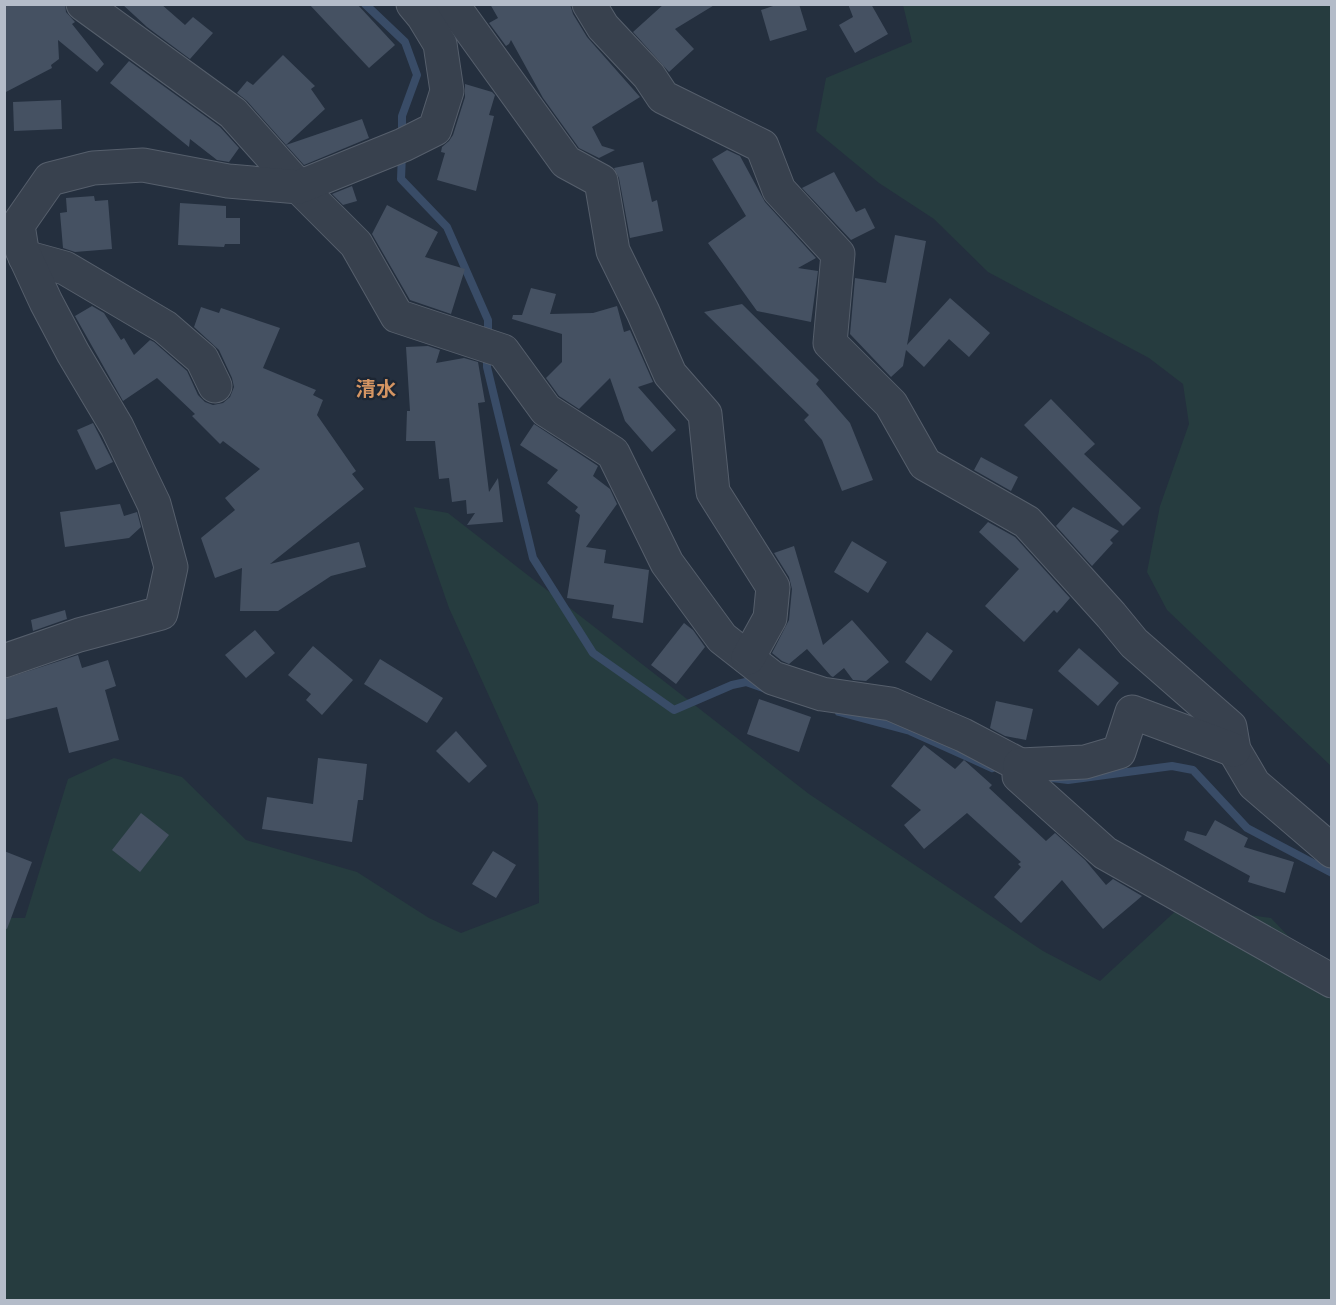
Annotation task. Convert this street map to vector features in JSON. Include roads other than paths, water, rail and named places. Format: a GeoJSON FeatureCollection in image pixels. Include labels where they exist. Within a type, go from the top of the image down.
{"type":"FeatureCollection","features":[{"type":"Feature","properties":{"kind":"street"},"geometry":{"type":"LineString","coordinates":[[83,4],[233,113],[299,187],[356,244],[396,316],[503,351],[546,410],[614,453],[667,563],[722,638],[773,678],[822,694],[891,704],[963,735],[1020,765],[1085,762],[1119,752],[1132,712],[1234,750]]}},
{"type":"Feature","properties":{"kind":"street"},"geometry":{"type":"LineString","coordinates":[[4,661],[79,635],[161,613],[171,567],[154,504],[117,427],[73,353],[25,257],[18,225],[50,179],[93,168],[143,165],[228,182],[299,187],[403,145],[435,129],[447,91],[440,44],[413,4]]}},
{"type":"Feature","properties":{"kind":"street"},"geometry":{"type":"LineString","coordinates":[[452,4],[566,162],[600,182],[613,251],[670,374],[705,414],[713,492],[773,587],[770,618],[747,658]]}},
{"type":"Feature","properties":{"kind":"street"},"geometry":{"type":"LineString","coordinates":[[589,4],[603,27],[649,76],[663,97],[762,146],[779,190],[837,254],[830,343],[891,404],[925,464],[1027,522],[1134,643],[1230,727],[1234,750],[1254,784],[1332,851]]}},
{"type":"Feature","properties":{"kind":"street"},"geometry":{"type":"LineString","coordinates":[[25,257],[65,268],[165,327],[202,359],[214,386]]}},
{"type":"Feature","properties":{"kind":"street"},"geometry":{"type":"LineString","coordinates":[[1020,765],[1019,776],[1105,853],[1332,981]]}},
{"type":"Feature","properties":{"kind":"waterway"},"geometry":{"type":"LineString","coordinates":[[365,4],[405,42],[417,75],[402,116],[402,139]]}},
{"type":"Feature","properties":{"kind":"waterway"},"geometry":{"type":"LineString","coordinates":[[402,154],[401,179],[447,227],[488,320],[488,339]]}},
{"type":"Feature","properties":{"kind":"waterway"},"geometry":{"type":"LineString","coordinates":[[487,352],[487,367],[533,558],[593,653],[674,710],[732,685],[746,682],[766,689]]}},
{"type":"Feature","properties":{"kind":"waterway"},"geometry":{"type":"LineString","coordinates":[[839,712],[910,731],[992,768]]}},
{"type":"Feature","properties":{"kind":"waterway"},"geometry":{"type":"LineString","coordinates":[[1052,778],[1068,780],[1172,766],[1193,770],[1247,828],[1332,873]]}},
{"type":"Feature","properties":{"kind":"district","name":"清水"},"geometry":{"type":"Point","coordinates":[376,390]}}]}
